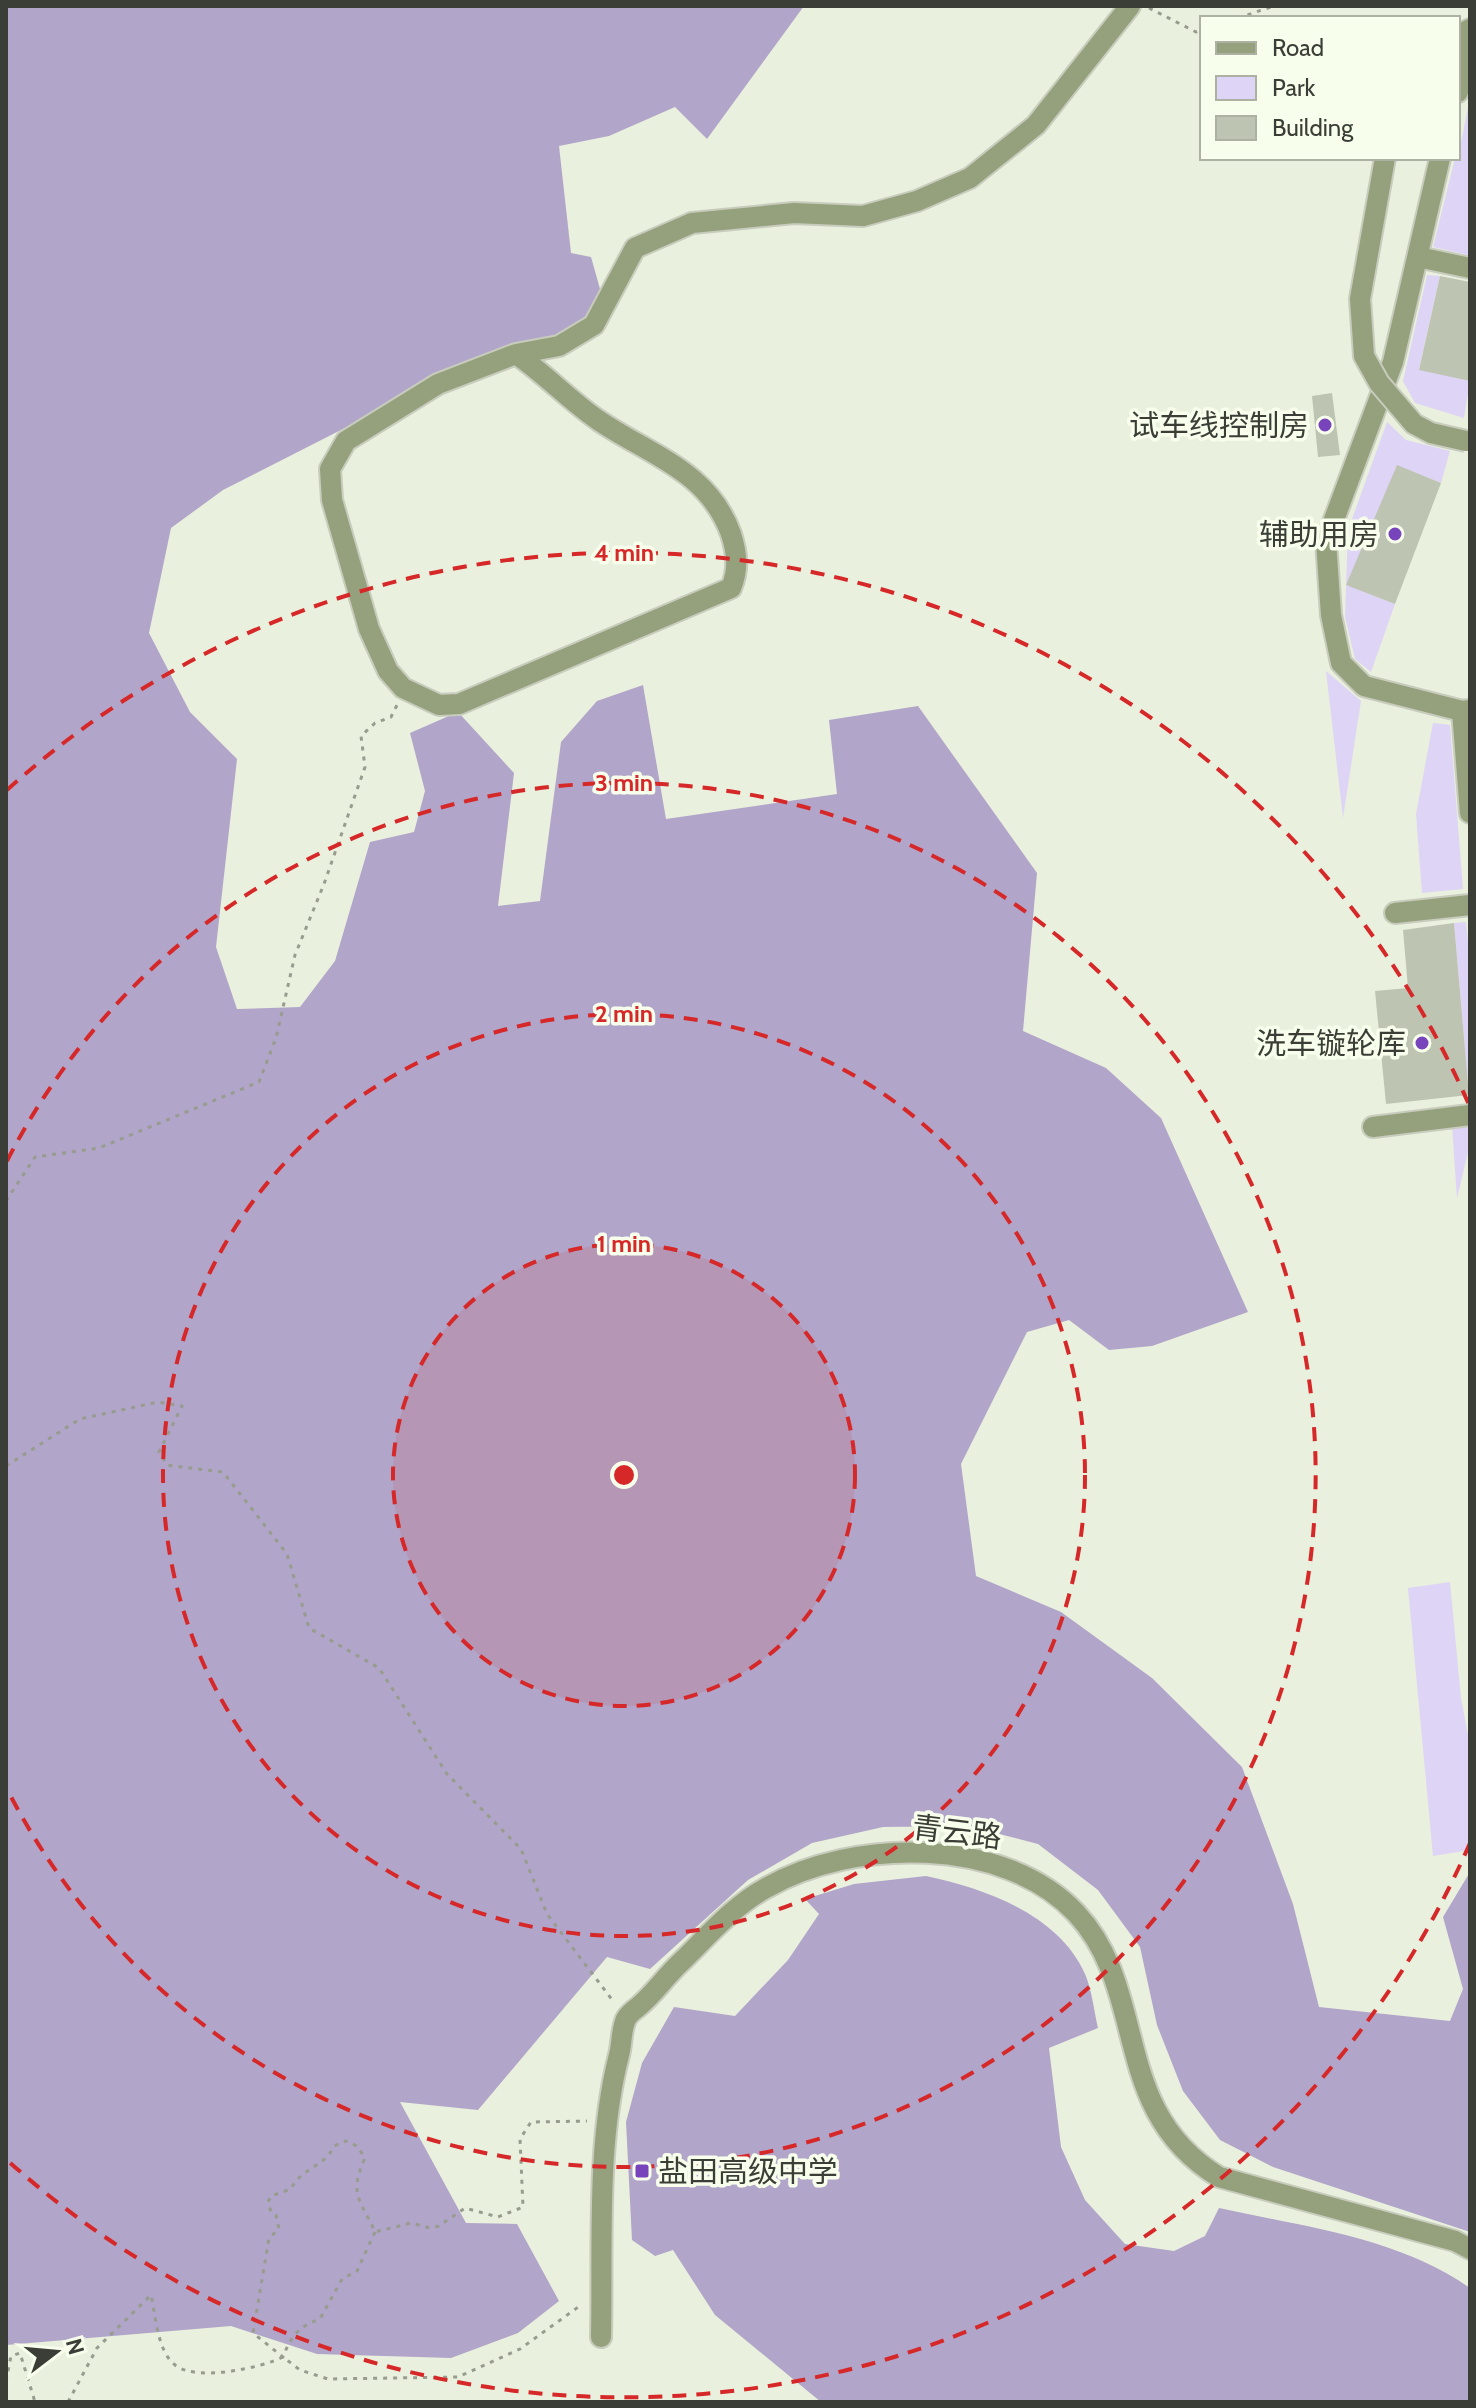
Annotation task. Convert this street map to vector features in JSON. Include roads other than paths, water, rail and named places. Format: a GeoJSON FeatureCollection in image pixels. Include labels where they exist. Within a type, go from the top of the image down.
{"type":"FeatureCollection","features":[{"type":"Feature","properties":{"kind":"street"},"geometry":{"type":"LineString","coordinates":[[516,354],[599,421],[661,454],[692,477],[724,516],[735,548],[738,573],[731,588],[459,704],[439,705],[403,688],[388,671],[369,629],[332,500],[330,469],[346,441],[425,392],[516,354],[559,346],[594,325],[635,248],[692,223],[794,213],[863,216],[917,201],[970,178],[1036,125],[1130,6]]}},
{"type":"Feature","properties":{"kind":"street"},"geometry":{"type":"LineString","coordinates":[[1460,84],[1470,47]]}},
{"type":"Feature","properties":{"kind":"street"},"geometry":{"type":"LineString","coordinates":[[1385,160],[1360,299],[1364,356],[1379,383],[1414,424],[1431,433],[1466,441]]}},
{"type":"Feature","properties":{"kind":"street"},"geometry":{"type":"LineString","coordinates":[[1440,160],[1393,362],[1326,541],[1331,615],[1341,663],[1364,686],[1466,710],[1470,813]]}},
{"type":"Feature","properties":{"kind":"street"},"geometry":{"type":"LineString","coordinates":[[1418,257],[1470,268]]}},
{"type":"Feature","properties":{"kind":"street"},"geometry":{"type":"LineString","coordinates":[[1395,913],[1470,905]]}},
{"type":"Feature","properties":{"kind":"street"},"geometry":{"type":"LineString","coordinates":[[1373,1127],[1470,1115]]}},
{"type":"Feature","properties":{"kind":"street","name":"青云路"},"geometry":{"type":"LineString","coordinates":[[601,2337],[606,2121],[626,2018],[741,1904],[793,1874],[829,1863],[900,1854],[954,1856],[988,1861],[1019,1871],[1050,1888],[1078,1915],[1099,1946],[1113,1981],[1147,2096],[1168,2133],[1192,2160],[1219,2177],[1455,2241],[1470,2249]]}},
{"type":"Feature","properties":{"kind":"place","name":"试车线控制房"},"geometry":{"type":"Point","coordinates":[1325,425]}},
{"type":"Feature","properties":{"kind":"place","name":"辅助用房"},"geometry":{"type":"Point","coordinates":[1395,534]}},
{"type":"Feature","properties":{"kind":"place","name":"洗车镟轮库"},"geometry":{"type":"Point","coordinates":[1422,1043]}},
{"type":"Feature","properties":{"kind":"place","name":"盐田高级中学"},"geometry":{"type":"Point","coordinates":[642,2171]}}]}
